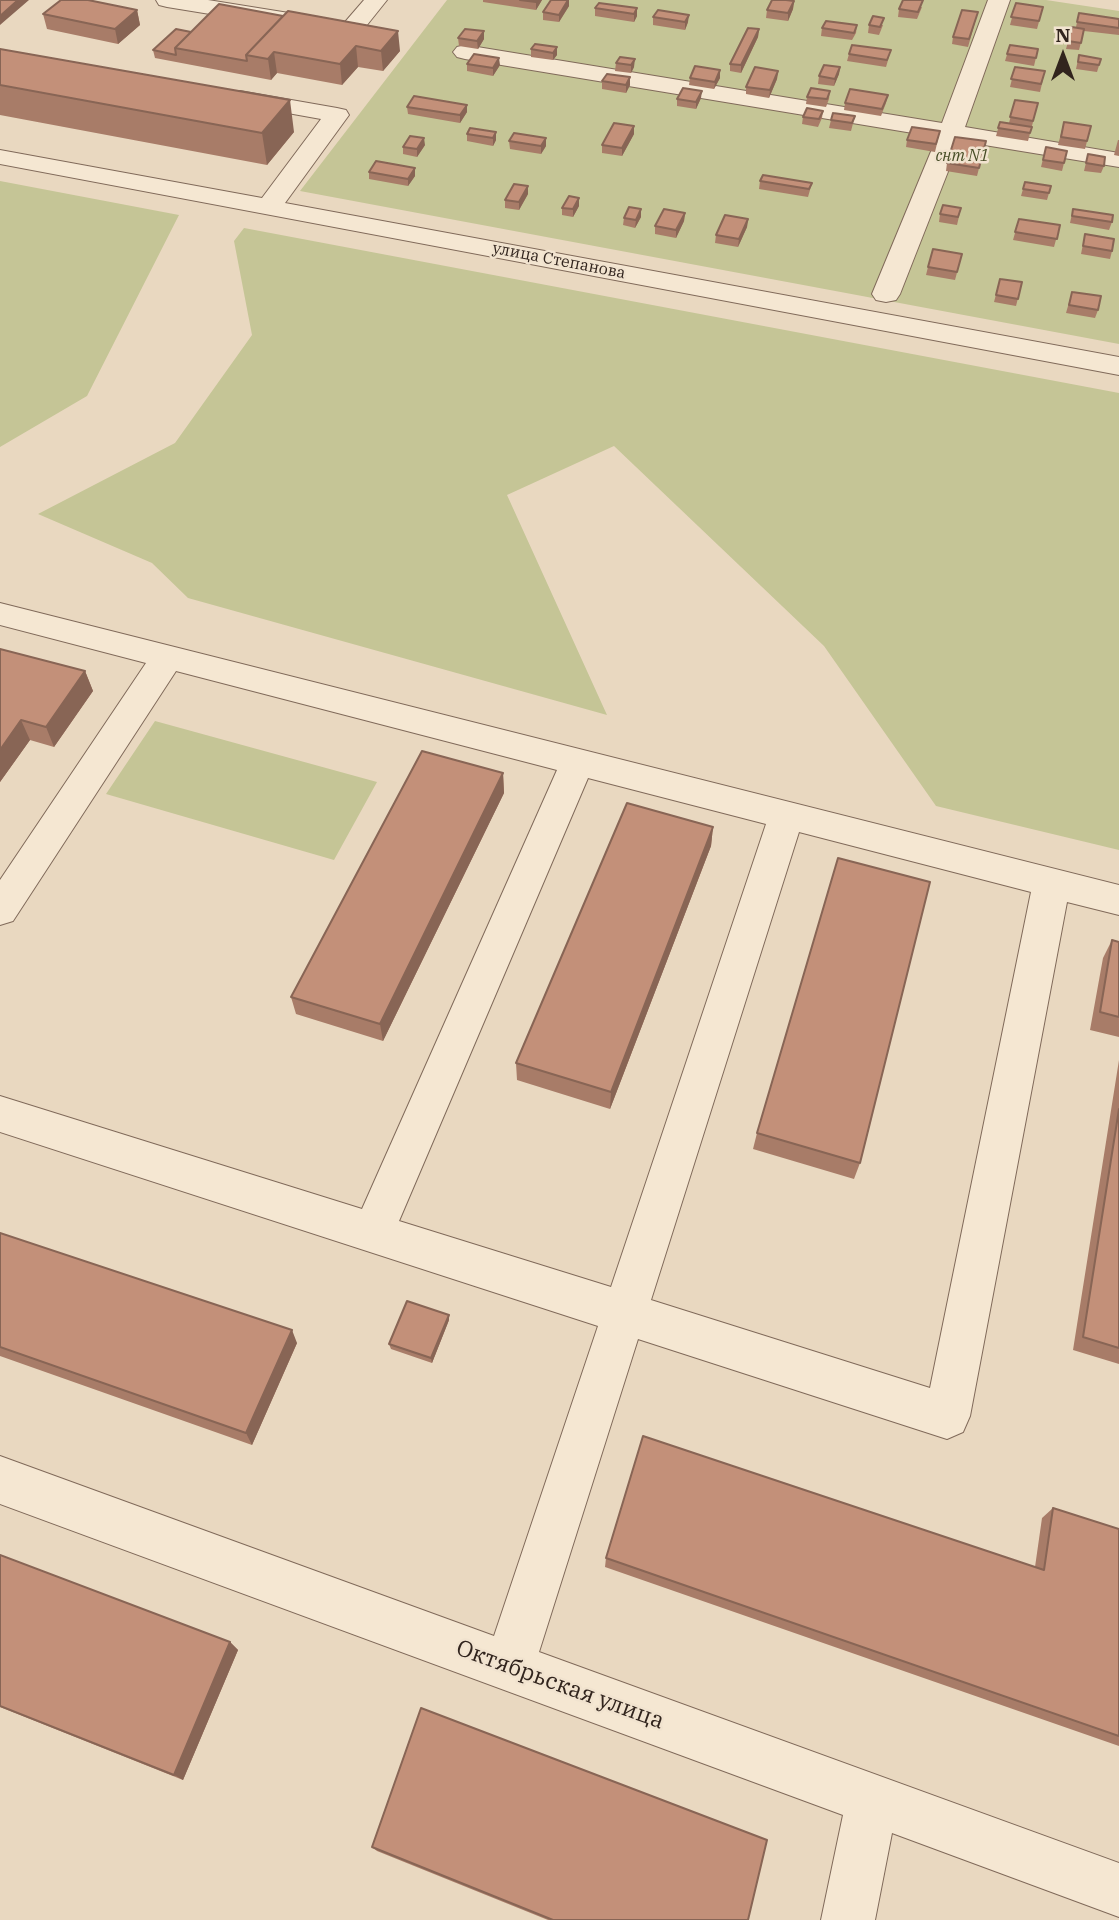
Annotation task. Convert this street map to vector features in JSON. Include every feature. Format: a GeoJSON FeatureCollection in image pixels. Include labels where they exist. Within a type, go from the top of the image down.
{"type":"FeatureCollection","features":[{"type":"Feature","properties":{"kind":"street"},"geometry":{"type":"LineString","coordinates":[[167,0],[351,30],[376,0]]}},
{"type":"Feature","properties":{"kind":"street"},"geometry":{"type":"LineString","coordinates":[[886,294],[951,132],[999,0]]}},
{"type":"Feature","properties":{"kind":"street"},"geometry":{"type":"LineString","coordinates":[[465,52],[1119,160]]}},
{"type":"Feature","properties":{"kind":"street"},"geometry":{"type":"LineString","coordinates":[[214,93],[337,116],[269,207]]}},
{"type":"Feature","properties":{"kind":"street","name":"улица Степанова"},"geometry":{"type":"LineString","coordinates":[[0,157],[1119,366]]}},
{"type":"Feature","properties":{"kind":"street"},"geometry":{"type":"LineString","coordinates":[[0,614],[1119,900]]}},
{"type":"Feature","properties":{"kind":"street"},"geometry":{"type":"LineString","coordinates":[[0,910],[168,657]]}},
{"type":"Feature","properties":{"kind":"street"},"geometry":{"type":"LineString","coordinates":[[373,1232],[578,761]]}},
{"type":"Feature","properties":{"kind":"street"},"geometry":{"type":"LineString","coordinates":[[509,1667],[787,815]]}},
{"type":"Feature","properties":{"kind":"street"},"geometry":{"type":"LineString","coordinates":[[0,1114],[947,1416],[1052,883]]}},
{"type":"Feature","properties":{"kind":"street","name":"Октябрьская улица"},"geometry":{"type":"LineString","coordinates":[[0,1480],[1119,1890]]}},
{"type":"Feature","properties":{"kind":"street"},"geometry":{"type":"LineString","coordinates":[[848,1920],[872,1800]]}},
{"type":"Feature","properties":{"kind":"green space","name":"снт N1"},"geometry":{"type":"Polygon","coordinates":[[[447,0],[1046,0],[1119,11],[1119,344],[300,191],[447,0]]]}},
{"type":"Feature","properties":{"kind":"green space"},"geometry":{"type":"Polygon","coordinates":[[[0,181],[179,215],[87,396],[0,447],[0,181]]]}},
{"type":"Feature","properties":{"kind":"green space"},"geometry":{"type":"Polygon","coordinates":[[[244,228],[1119,393],[1119,850],[936,806],[824,646],[614,446],[507,495],[607,715],[188,598],[152,563],[38,514],[175,443],[252,335],[234,241],[244,228]]]}},
{"type":"Feature","properties":{"kind":"green space"},"geometry":{"type":"Polygon","coordinates":[[[155,721],[377,782],[334,860],[106,794],[155,721]]]}},
{"type":"Feature","properties":{"kind":"building"},"geometry":{"type":"Polygon","coordinates":[[[0,0],[18,0],[0,16],[0,0]]]}},
{"type":"Feature","properties":{"kind":"building"},"geometry":{"type":"Polygon","coordinates":[[[61,0],[88,0],[137,10],[115,29],[43,14],[61,0]]]}},
{"type":"Feature","properties":{"kind":"building"},"geometry":{"type":"Polygon","coordinates":[[[551,0],[568,0],[559,15],[543,12],[551,0]]]}},
{"type":"Feature","properties":{"kind":"building"},"geometry":{"type":"Polygon","coordinates":[[[772,0],[794,1],[788,13],[767,10],[772,0]]]}},
{"type":"Feature","properties":{"kind":"building"},"geometry":{"type":"Polygon","coordinates":[[[903,0],[923,0],[918,12],[899,9],[903,0]]]}},
{"type":"Feature","properties":{"kind":"building"},"geometry":{"type":"Polygon","coordinates":[[[599,3],[637,8],[634,14],[595,8],[599,3]]]}},
{"type":"Feature","properties":{"kind":"building"},"geometry":{"type":"Polygon","coordinates":[[[1016,3],[1043,7],[1039,21],[1011,17],[1016,3]]]}},
{"type":"Feature","properties":{"kind":"building"},"geometry":{"type":"Polygon","coordinates":[[[219,4],[283,16],[246,55],[247,61],[175,48],[219,4]]]}},
{"type":"Feature","properties":{"kind":"building"},"geometry":{"type":"Polygon","coordinates":[[[658,10],[689,15],[685,22],[653,17],[658,10]]]}},
{"type":"Feature","properties":{"kind":"building"},"geometry":{"type":"Polygon","coordinates":[[[962,10],[978,12],[969,39],[953,37],[962,10]]]}},
{"type":"Feature","properties":{"kind":"building"},"geometry":{"type":"Polygon","coordinates":[[[288,11],[398,31],[381,51],[356,46],[340,64],[274,52],[268,59],[246,55],[288,11]]]}},
{"type":"Feature","properties":{"kind":"building"},"geometry":{"type":"Polygon","coordinates":[[[1079,13],[1119,19],[1119,28],[1077,22],[1079,13]]]}},
{"type":"Feature","properties":{"kind":"building"},"geometry":{"type":"Polygon","coordinates":[[[873,16],[884,18],[880,27],[869,25],[873,16]]]}},
{"type":"Feature","properties":{"kind":"building"},"geometry":{"type":"Polygon","coordinates":[[[826,21],[857,25],[854,33],[822,28],[826,21]]]}},
{"type":"Feature","properties":{"kind":"building"},"geometry":{"type":"Polygon","coordinates":[[[1072,27],[1084,29],[1081,43],[1068,41],[1072,27]]]}},
{"type":"Feature","properties":{"kind":"building"},"geometry":{"type":"Polygon","coordinates":[[[748,28],[759,29],[741,65],[730,64],[748,28]]]}},
{"type":"Feature","properties":{"kind":"building"},"geometry":{"type":"Polygon","coordinates":[[[176,29],[191,32],[175,48],[176,55],[153,50],[176,29]]]}},
{"type":"Feature","properties":{"kind":"building"},"geometry":{"type":"Polygon","coordinates":[[[465,29],[484,31],[477,41],[458,38],[465,29]]]}},
{"type":"Feature","properties":{"kind":"building"},"geometry":{"type":"Polygon","coordinates":[[[535,44],[557,47],[553,53],[531,49],[535,44]]]}},
{"type":"Feature","properties":{"kind":"building"},"geometry":{"type":"Polygon","coordinates":[[[852,45],[891,50],[887,60],[849,54],[852,45]]]}},
{"type":"Feature","properties":{"kind":"building"},"geometry":{"type":"Polygon","coordinates":[[[1010,45],[1038,49],[1036,58],[1007,54],[1010,45]]]}},
{"type":"Feature","properties":{"kind":"building"},"geometry":{"type":"Polygon","coordinates":[[[0,49],[290,100],[262,133],[0,85],[0,49]]]}},
{"type":"Feature","properties":{"kind":"building"},"geometry":{"type":"Polygon","coordinates":[[[474,54],[499,58],[493,68],[467,64],[474,54]]]}},
{"type":"Feature","properties":{"kind":"building"},"geometry":{"type":"Polygon","coordinates":[[[1079,55],[1101,59],[1099,65],[1078,62],[1079,55]]]}},
{"type":"Feature","properties":{"kind":"building"},"geometry":{"type":"Polygon","coordinates":[[[620,57],[635,59],[631,65],[616,63],[620,57]]]}},
{"type":"Feature","properties":{"kind":"building"},"geometry":{"type":"Polygon","coordinates":[[[824,65],[840,67],[835,79],[819,76],[824,65]]]}},
{"type":"Feature","properties":{"kind":"building"},"geometry":{"type":"Polygon","coordinates":[[[695,66],[720,70],[715,82],[690,78],[695,66]]]}},
{"type":"Feature","properties":{"kind":"building"},"geometry":{"type":"Polygon","coordinates":[[[755,67],[778,71],[770,90],[746,87],[755,67]]]}},
{"type":"Feature","properties":{"kind":"building"},"geometry":{"type":"Polygon","coordinates":[[[1015,67],[1045,71],[1041,84],[1011,79],[1015,67]]]}},
{"type":"Feature","properties":{"kind":"building"},"geometry":{"type":"Polygon","coordinates":[[[607,74],[630,77],[626,85],[602,81],[607,74]]]}},
{"type":"Feature","properties":{"kind":"building"},"geometry":{"type":"Polygon","coordinates":[[[683,88],[702,91],[696,102],[677,99],[683,88]]]}},
{"type":"Feature","properties":{"kind":"building"},"geometry":{"type":"Polygon","coordinates":[[[811,88],[830,91],[827,99],[807,97],[811,88]]]}},
{"type":"Feature","properties":{"kind":"building"},"geometry":{"type":"Polygon","coordinates":[[[850,89],[888,95],[882,109],[845,103],[850,89]]]}},
{"type":"Feature","properties":{"kind":"building"},"geometry":{"type":"Polygon","coordinates":[[[414,96],[467,105],[460,115],[407,107],[414,96]]]}},
{"type":"Feature","properties":{"kind":"building"},"geometry":{"type":"Polygon","coordinates":[[[1015,100],[1038,103],[1033,121],[1010,117],[1015,100]]]}},
{"type":"Feature","properties":{"kind":"building"},"geometry":{"type":"Polygon","coordinates":[[[807,108],[823,111],[819,119],[803,117],[807,108]]]}},
{"type":"Feature","properties":{"kind":"building"},"geometry":{"type":"Polygon","coordinates":[[[833,113],[855,116],[852,123],[831,120],[833,113]]]}},
{"type":"Feature","properties":{"kind":"building"},"geometry":{"type":"Polygon","coordinates":[[[1000,122],[1032,127],[1030,133],[998,128],[1000,122]]]}},
{"type":"Feature","properties":{"kind":"building"},"geometry":{"type":"Polygon","coordinates":[[[1064,122],[1091,126],[1087,141],[1061,137],[1064,122]]]}},
{"type":"Feature","properties":{"kind":"building"},"geometry":{"type":"Polygon","coordinates":[[[614,123],[634,126],[622,148],[602,145],[614,123]]]}},
{"type":"Feature","properties":{"kind":"building"},"geometry":{"type":"Polygon","coordinates":[[[912,127],[940,131],[936,144],[907,140],[912,127]]]}},
{"type":"Feature","properties":{"kind":"building"},"geometry":{"type":"Polygon","coordinates":[[[470,128],[496,132],[493,138],[467,134],[470,128]]]}},
{"type":"Feature","properties":{"kind":"building"},"geometry":{"type":"Polygon","coordinates":[[[514,133],[546,138],[541,146],[509,141],[514,133]]]}},
{"type":"Feature","properties":{"kind":"building"},"geometry":{"type":"Polygon","coordinates":[[[410,136],[424,138],[417,149],[403,147],[410,136]]]}},
{"type":"Feature","properties":{"kind":"building"},"geometry":{"type":"Polygon","coordinates":[[[955,137],[986,141],[979,168],[947,163],[955,137]]]}},
{"type":"Feature","properties":{"kind":"building"},"geometry":{"type":"Polygon","coordinates":[[[1046,147],[1067,151],[1064,163],[1043,160],[1046,147]]]}},
{"type":"Feature","properties":{"kind":"building"},"geometry":{"type":"Polygon","coordinates":[[[1088,154],[1105,157],[1104,166],[1086,163],[1088,154]]]}},
{"type":"Feature","properties":{"kind":"building"},"geometry":{"type":"Polygon","coordinates":[[[376,161],[415,168],[408,179],[369,172],[376,161]]]}},
{"type":"Feature","properties":{"kind":"building"},"geometry":{"type":"Polygon","coordinates":[[[763,175],[812,183],[809,189],[760,181],[763,175]]]}},
{"type":"Feature","properties":{"kind":"building"},"geometry":{"type":"Polygon","coordinates":[[[1025,182],[1051,186],[1049,193],[1023,189],[1025,182]]]}},
{"type":"Feature","properties":{"kind":"building"},"geometry":{"type":"Polygon","coordinates":[[[514,184],[528,186],[519,202],[505,200],[514,184]]]}},
{"type":"Feature","properties":{"kind":"building"},"geometry":{"type":"Polygon","coordinates":[[[569,196],[579,198],[573,209],[562,208],[569,196]]]}},
{"type":"Feature","properties":{"kind":"building"},"geometry":{"type":"Polygon","coordinates":[[[943,205],[961,208],[958,217],[940,214],[943,205]]]}},
{"type":"Feature","properties":{"kind":"building"},"geometry":{"type":"Polygon","coordinates":[[[629,207],[641,209],[636,220],[624,218],[629,207]]]}},
{"type":"Feature","properties":{"kind":"building"},"geometry":{"type":"Polygon","coordinates":[[[664,209],[685,213],[676,230],[655,226],[664,209]]]}},
{"type":"Feature","properties":{"kind":"building"},"geometry":{"type":"Polygon","coordinates":[[[1073,209],[1113,215],[1112,222],[1072,216],[1073,209]]]}},
{"type":"Feature","properties":{"kind":"building"},"geometry":{"type":"Polygon","coordinates":[[[725,215],[748,219],[739,239],[716,235],[725,215]]]}},
{"type":"Feature","properties":{"kind":"building"},"geometry":{"type":"Polygon","coordinates":[[[1019,219],[1060,225],[1057,239],[1015,232],[1019,219]]]}},
{"type":"Feature","properties":{"kind":"building"},"geometry":{"type":"Polygon","coordinates":[[[1085,234],[1114,239],[1112,251],[1083,246],[1085,234]]]}},
{"type":"Feature","properties":{"kind":"building"},"geometry":{"type":"Polygon","coordinates":[[[933,249],[962,254],[957,272],[928,267],[933,249]]]}},
{"type":"Feature","properties":{"kind":"building"},"geometry":{"type":"Polygon","coordinates":[[[1000,279],[1022,282],[1018,299],[996,295],[1000,279]]]}},
{"type":"Feature","properties":{"kind":"building"},"geometry":{"type":"Polygon","coordinates":[[[1072,292],[1101,296],[1098,310],[1069,305],[1072,292]]]}},
{"type":"Feature","properties":{"kind":"building"},"geometry":{"type":"Polygon","coordinates":[[[0,649],[85,671],[46,727],[21,720],[0,750],[0,649]]]}},
{"type":"Feature","properties":{"kind":"building"},"geometry":{"type":"Polygon","coordinates":[[[422,751],[503,773],[380,1024],[291,997],[422,751]]]}},
{"type":"Feature","properties":{"kind":"building"},"geometry":{"type":"Polygon","coordinates":[[[627,803],[713,827],[611,1092],[516,1063],[627,803]]]}},
{"type":"Feature","properties":{"kind":"building"},"geometry":{"type":"Polygon","coordinates":[[[838,858],[930,882],[860,1163],[757,1133],[838,858]]]}},
{"type":"Feature","properties":{"kind":"building"},"geometry":{"type":"Polygon","coordinates":[[[1112,940],[1119,942],[1119,1017],[1100,1012],[1112,940]]]}},
{"type":"Feature","properties":{"kind":"building"},"geometry":{"type":"Polygon","coordinates":[[[1119,1109],[1119,1348],[1083,1337],[1119,1109]]]}},
{"type":"Feature","properties":{"kind":"building"},"geometry":{"type":"Polygon","coordinates":[[[0,1233],[292,1330],[246,1433],[0,1347],[0,1233]]]}},
{"type":"Feature","properties":{"kind":"building"},"geometry":{"type":"Polygon","coordinates":[[[407,1301],[449,1315],[431,1358],[389,1344],[407,1301]]]}},
{"type":"Feature","properties":{"kind":"building"},"geometry":{"type":"Polygon","coordinates":[[[643,1436],[1044,1570],[1053,1508],[1119,1529],[1119,1736],[606,1558],[643,1436]]]}},
{"type":"Feature","properties":{"kind":"building"},"geometry":{"type":"Polygon","coordinates":[[[0,1555],[230,1642],[174,1775],[0,1706],[0,1555]]]}},
{"type":"Feature","properties":{"kind":"building"},"geometry":{"type":"Polygon","coordinates":[[[421,1708],[767,1840],[748,1920],[553,1920],[372,1847],[421,1708]]]}}]}
